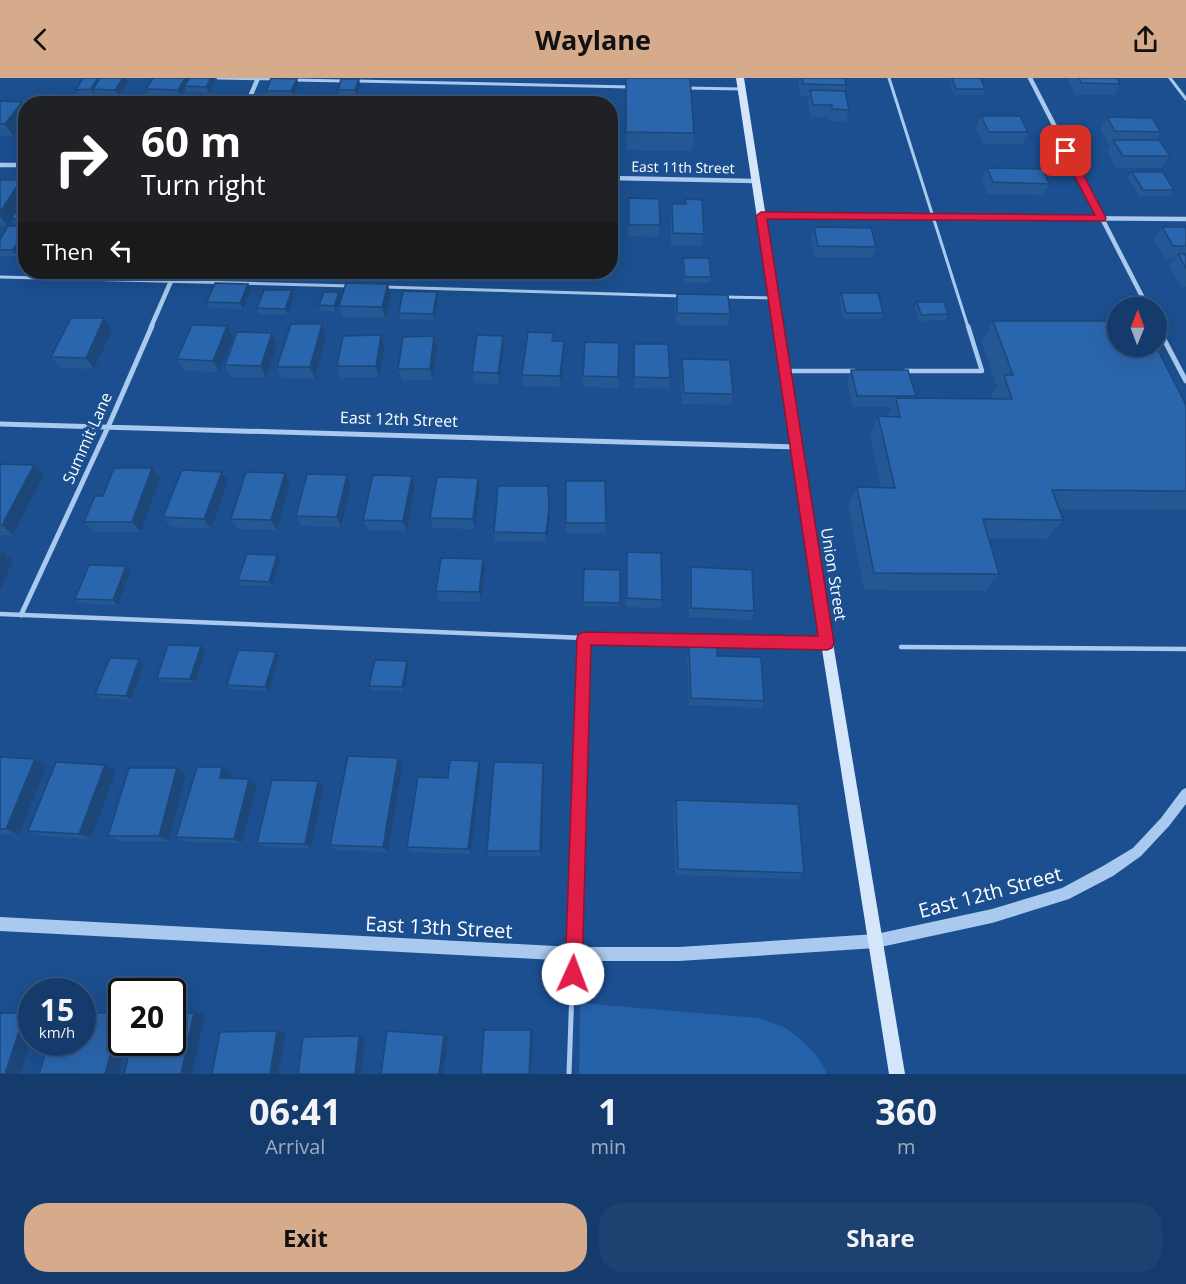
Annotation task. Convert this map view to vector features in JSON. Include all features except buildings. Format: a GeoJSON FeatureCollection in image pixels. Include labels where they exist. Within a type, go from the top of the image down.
{"type":"FeatureCollection","features":[{"type":"Feature","properties":{"kind":"main road","name":"Union Street"},"geometry":{"type":"LineString","coordinates":[[740,78],[827,643],[897,1074]]}},
{"type":"Feature","properties":{"kind":"street"},"geometry":{"type":"LineString","coordinates":[[250,96],[258,78]]}},
{"type":"Feature","properties":{"kind":"street"},"geometry":{"type":"LineString","coordinates":[[1030,78],[1142,297]]}},
{"type":"Feature","properties":{"kind":"street"},"geometry":{"type":"LineString","coordinates":[[0,165],[18,165]]}},
{"type":"Feature","properties":{"kind":"street","name":"East 11th Street"},"geometry":{"type":"LineString","coordinates":[[618,178],[755,181]]}},
{"type":"Feature","properties":{"kind":"street"},"geometry":{"type":"LineString","coordinates":[[761,216],[1186,219]]}},
{"type":"Feature","properties":{"kind":"street","name":"Summit Lane"},"geometry":{"type":"LineString","coordinates":[[21,615],[108,427],[171,280]]}},
{"type":"Feature","properties":{"kind":"street"},"geometry":{"type":"LineString","coordinates":[[1167,346],[1186,381]]}},
{"type":"Feature","properties":{"kind":"street","name":"East 12th Street"},"geometry":{"type":"LineString","coordinates":[[0,424],[797,447]]}},
{"type":"Feature","properties":{"kind":"street","name":"East 12th Street"},"geometry":{"type":"LineString","coordinates":[[876,941],[992,916],[1064,894],[1108,872],[1137,852],[1166,822],[1186,794]]}},
{"type":"Feature","properties":{"kind":"street","name":"East 13th Street"},"geometry":{"type":"LineString","coordinates":[[0,924],[574,954],[680,954],[876,941]]}},
{"type":"Feature","properties":{"kind":"lane"},"geometry":{"type":"LineString","coordinates":[[218,78],[281,79]]}},
{"type":"Feature","properties":{"kind":"lane"},"geometry":{"type":"LineString","coordinates":[[888,78],[982,371],[901,371]]}},
{"type":"Feature","properties":{"kind":"lane"},"geometry":{"type":"LineString","coordinates":[[1170,78],[1186,99]]}},
{"type":"Feature","properties":{"kind":"lane"},"geometry":{"type":"LineString","coordinates":[[293,80],[636,87]]}},
{"type":"Feature","properties":{"kind":"lane"},"geometry":{"type":"LineString","coordinates":[[683,88],[741,89]]}},
{"type":"Feature","properties":{"kind":"lane"},"geometry":{"type":"LineString","coordinates":[[0,277],[18,277]]}},
{"type":"Feature","properties":{"kind":"lane"},"geometry":{"type":"LineString","coordinates":[[114,279],[360,286]]}},
{"type":"Feature","properties":{"kind":"lane"},"geometry":{"type":"LineString","coordinates":[[384,287],[691,296]]}},
{"type":"Feature","properties":{"kind":"lane"},"geometry":{"type":"LineString","coordinates":[[715,297],[774,298]]}},
{"type":"Feature","properties":{"kind":"lane"},"geometry":{"type":"LineString","coordinates":[[786,371],[855,371]]}},
{"type":"Feature","properties":{"kind":"lane"},"geometry":{"type":"LineString","coordinates":[[0,614],[584,638],[827,643]]}},
{"type":"Feature","properties":{"kind":"lane"},"geometry":{"type":"LineString","coordinates":[[569,1074],[584,638]]}},
{"type":"Feature","properties":{"kind":"lane"},"geometry":{"type":"LineString","coordinates":[[901,647],[1186,649]]}},
{"type":"Feature","properties":{"kind":"shaded area"},"geometry":{"type":"Polygon","coordinates":[[[580,1003],[758,1018],[781,1026],[794,1034],[815,1054],[826,1074],[579,1074],[580,1003]]]}},
{"type":"Feature","properties":{"kind":"route"},"geometry":{"type":"LineString","coordinates":[[573,974],[584,638],[827,643],[761,216],[1101,218],[1066,151]]}}]}
